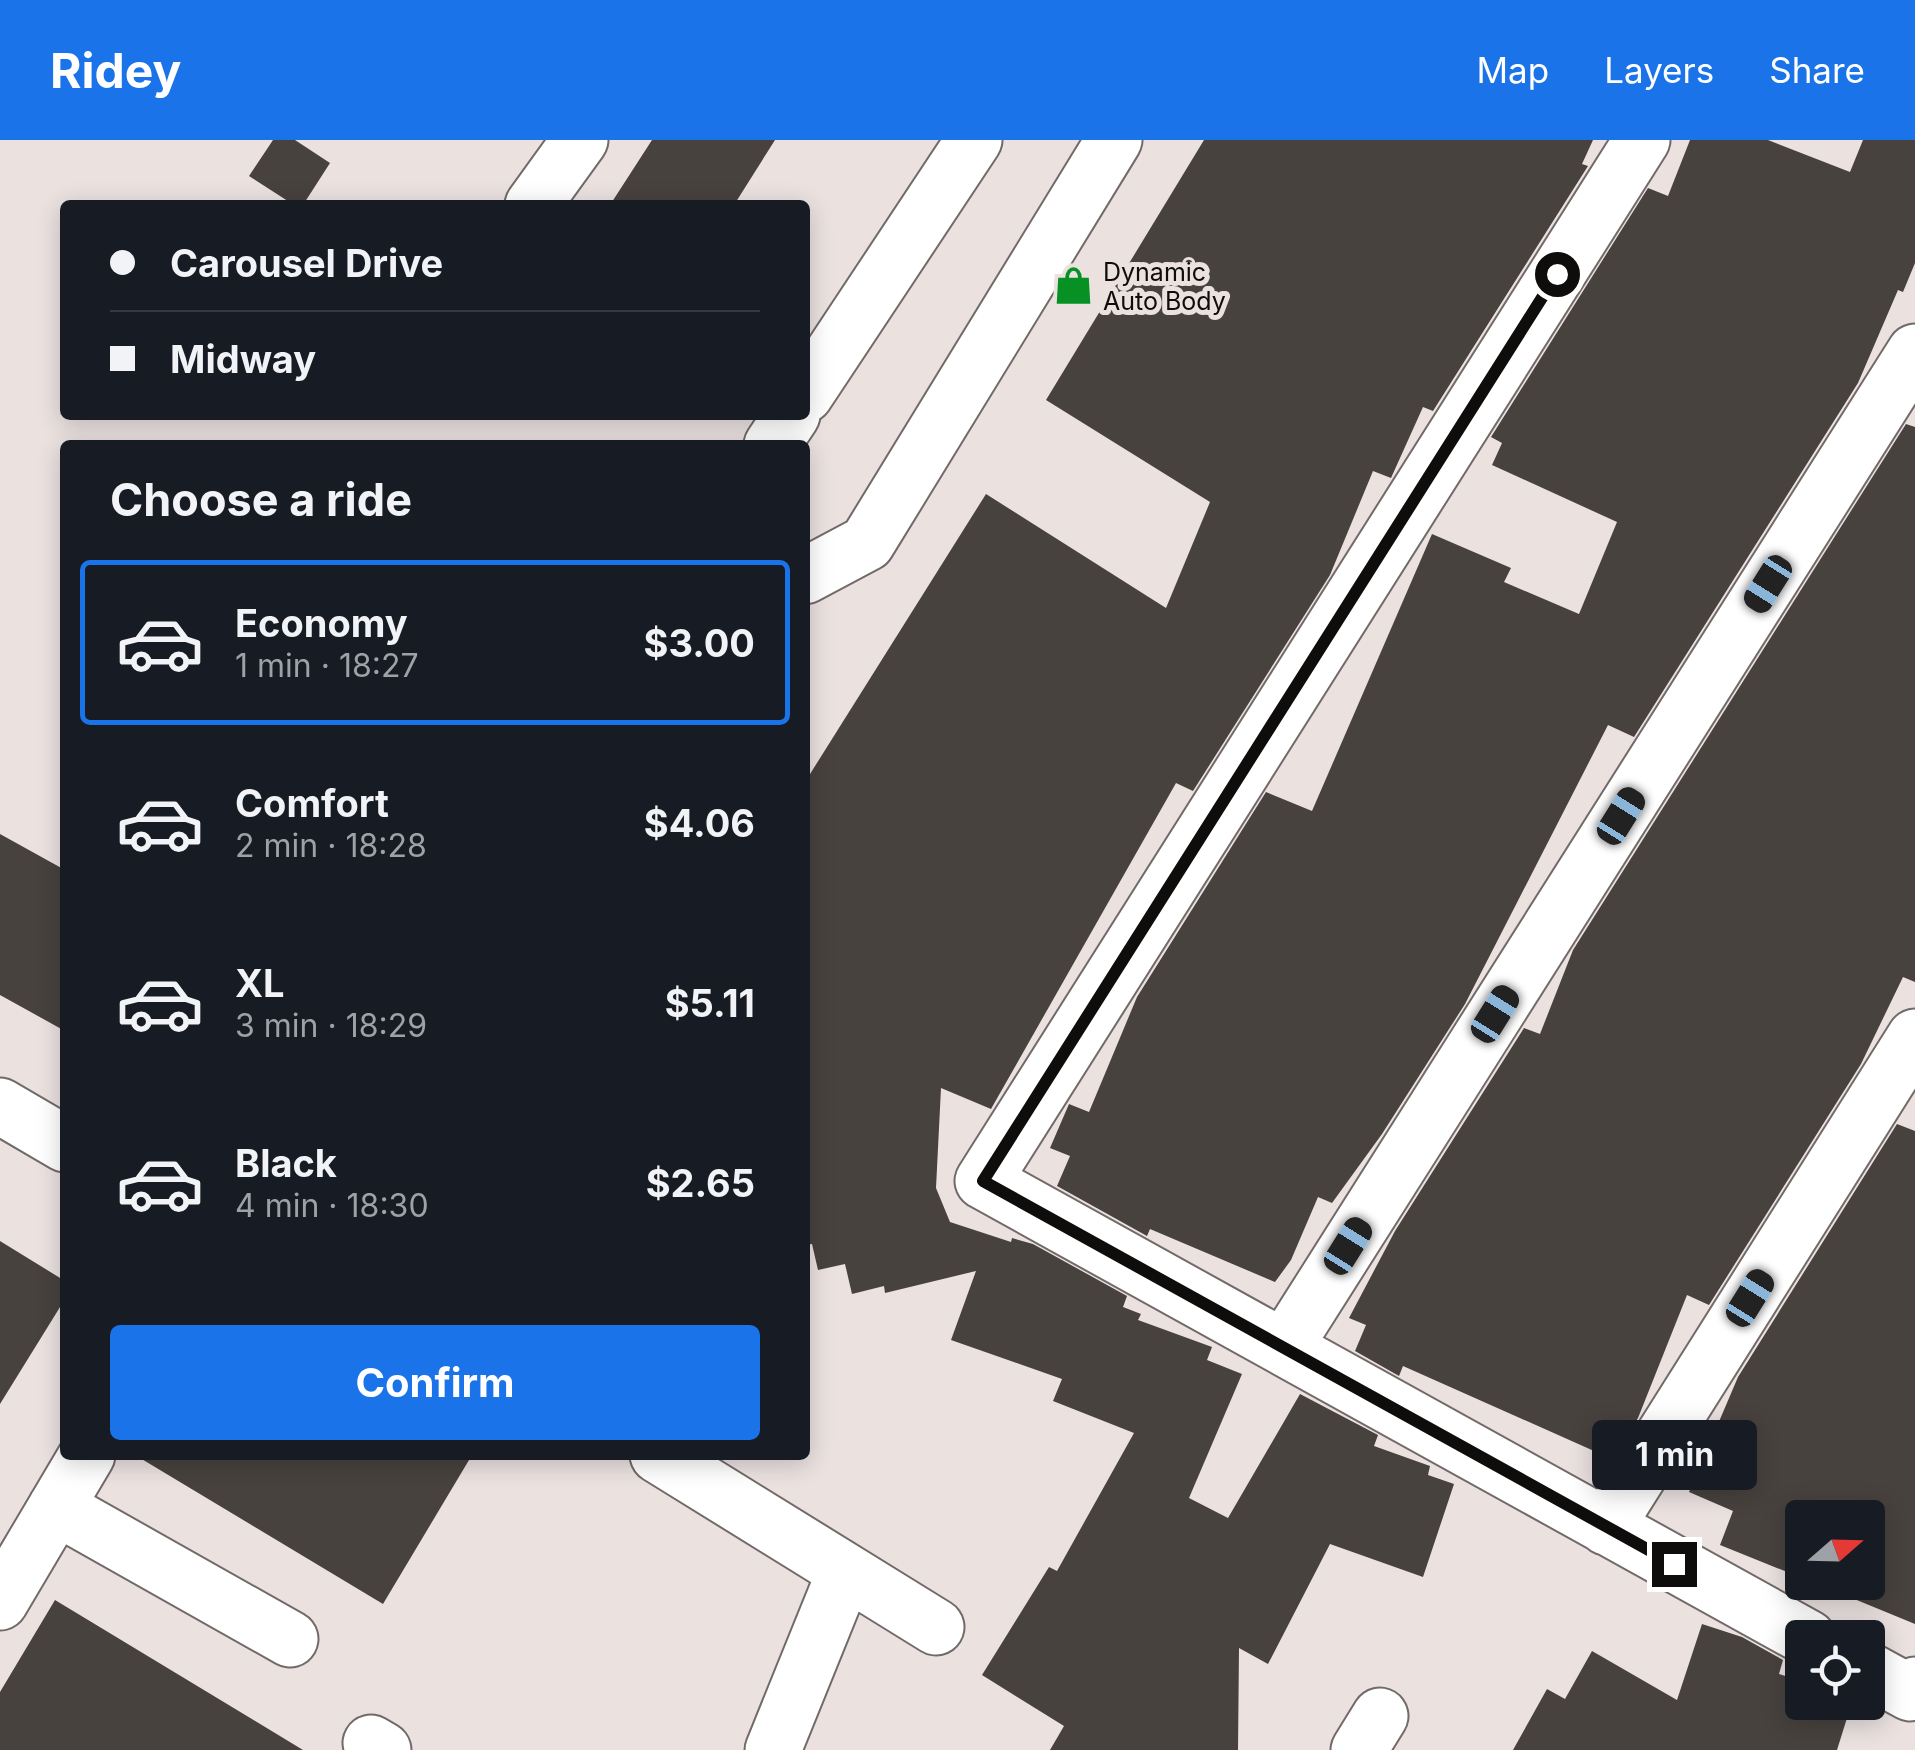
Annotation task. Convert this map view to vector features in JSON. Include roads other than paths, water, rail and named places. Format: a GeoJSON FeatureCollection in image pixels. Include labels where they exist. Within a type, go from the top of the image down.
{"type":"FeatureCollection","features":[{"type":"Feature","properties":{"kind":"street"},"geometry":{"type":"LineString","coordinates":[[537,200],[580,140]]}},
{"type":"Feature","properties":{"kind":"street"},"geometry":{"type":"LineString","coordinates":[[810,387],[974,140]]}},
{"type":"Feature","properties":{"kind":"street"},"geometry":{"type":"LineString","coordinates":[[810,573],[867,543],[1114,140]]}},
{"type":"Feature","properties":{"kind":"street"},"geometry":{"type":"LineString","coordinates":[[1642,140],[983,1181],[1785,1625]]}},
{"type":"Feature","properties":{"kind":"street"},"geometry":{"type":"LineString","coordinates":[[1285,1346],[1915,352]]}},
{"type":"Feature","properties":{"kind":"street"},"geometry":{"type":"LineString","coordinates":[[1606,1526],[1915,1037]]}},
{"type":"Feature","properties":{"kind":"street"},"geometry":{"type":"LineString","coordinates":[[0,1106],[60,1141]]}},
{"type":"Feature","properties":{"kind":"street"},"geometry":{"type":"LineString","coordinates":[[0,1602],[84,1460]]}},
{"type":"Feature","properties":{"kind":"street"},"geometry":{"type":"LineString","coordinates":[[666,1460],[936,1628]]}},
{"type":"Feature","properties":{"kind":"street"},"geometry":{"type":"LineString","coordinates":[[56,1507],[290,1639]]}},
{"type":"Feature","properties":{"kind":"street"},"geometry":{"type":"LineString","coordinates":[[774,1750],[846,1572]]}},
{"type":"Feature","properties":{"kind":"place","name":"Dynamic Auto Body"},"geometry":{"type":"Point","coordinates":[1073,286]}}]}
